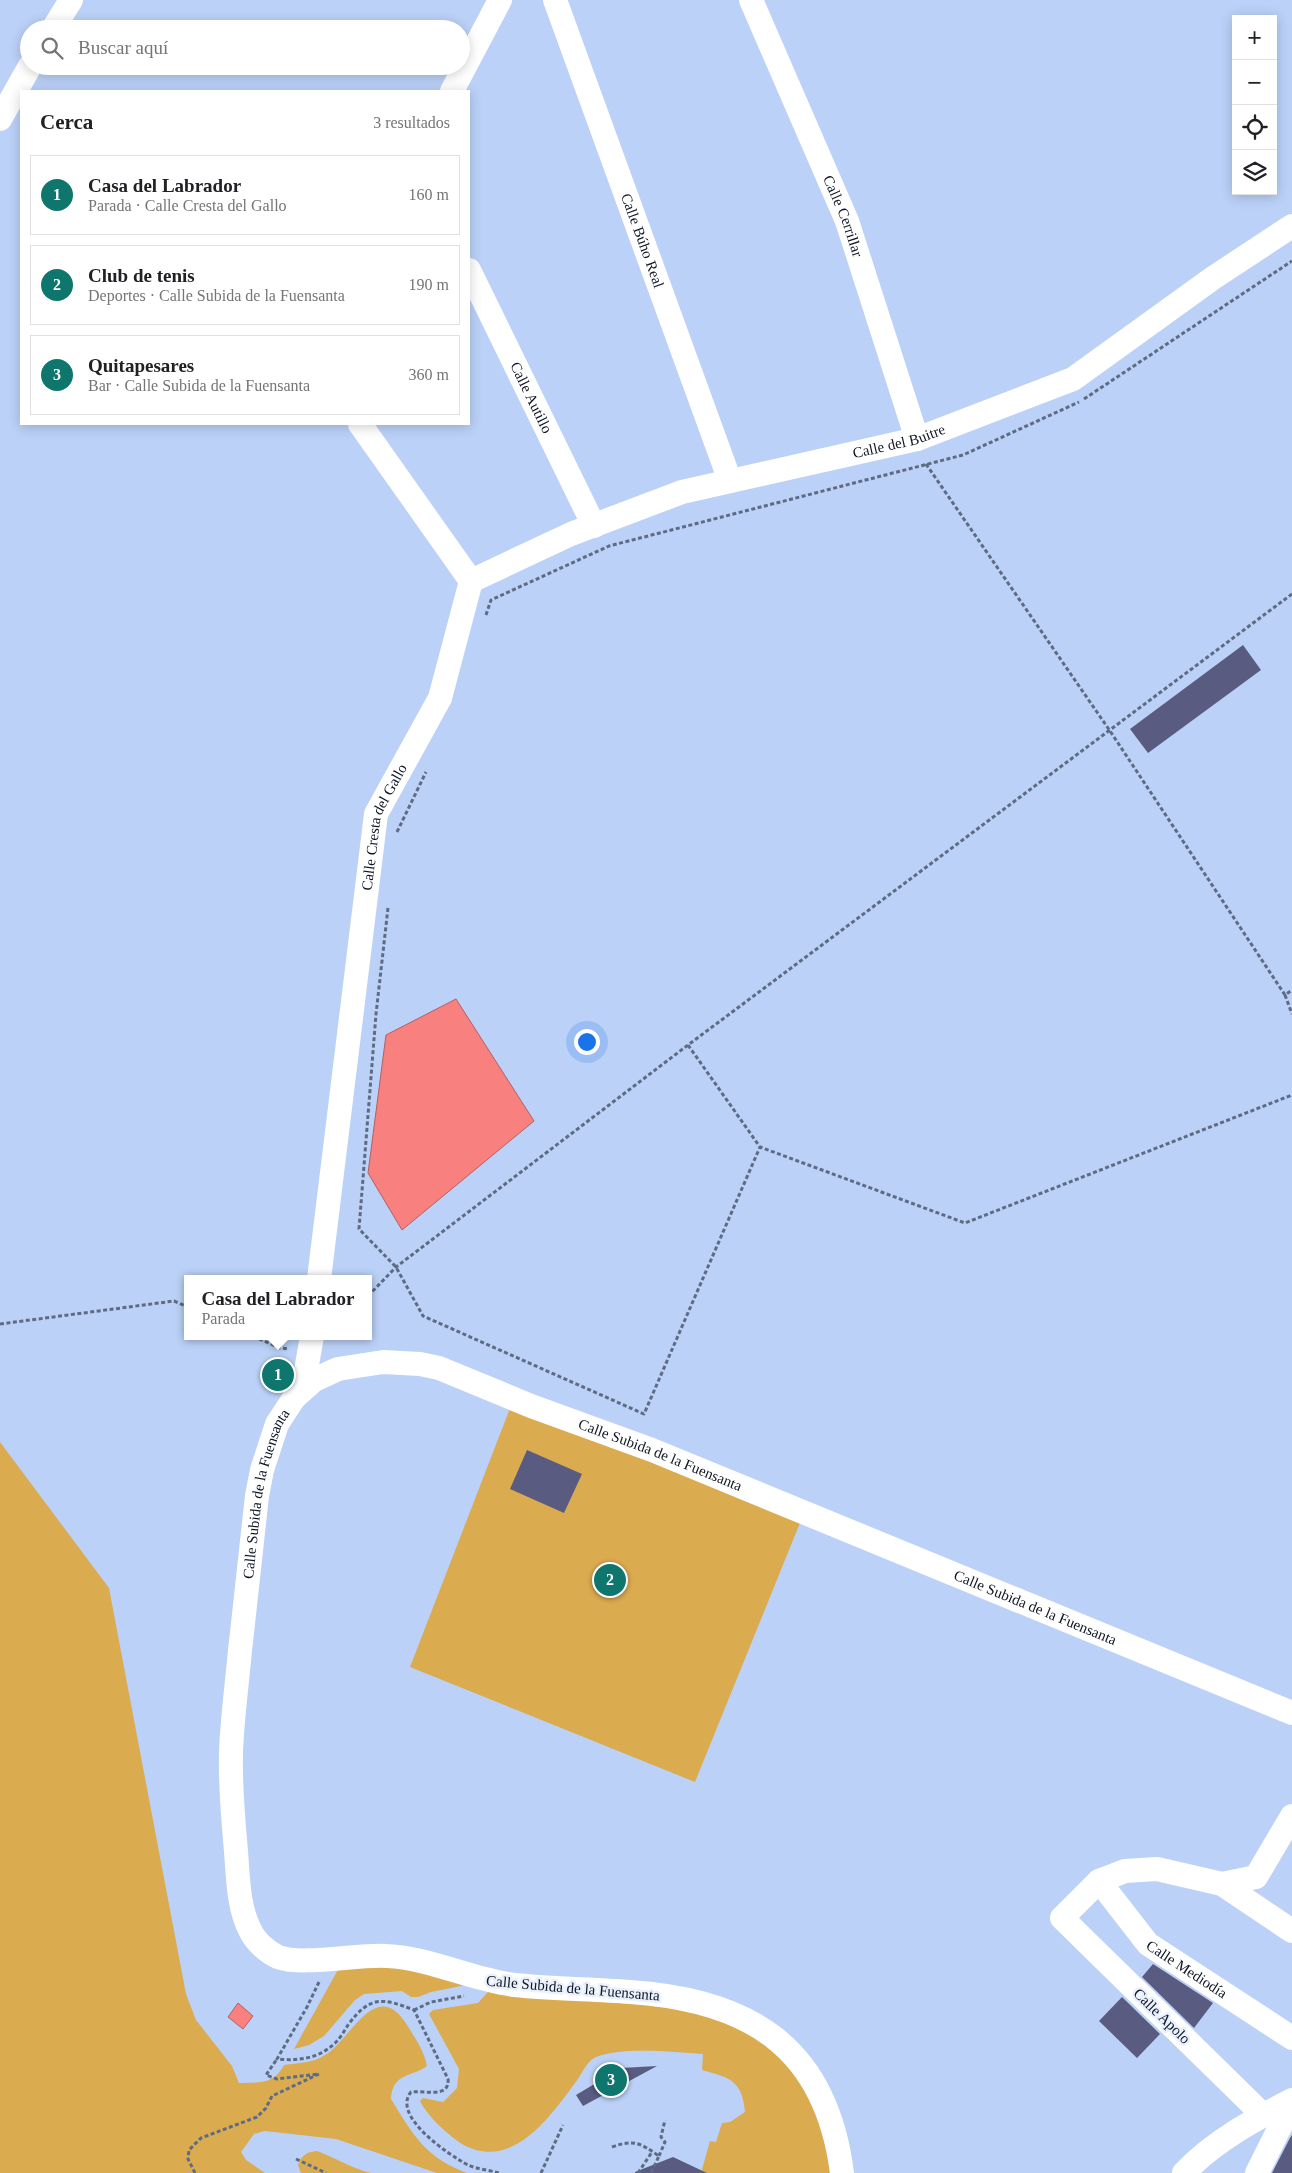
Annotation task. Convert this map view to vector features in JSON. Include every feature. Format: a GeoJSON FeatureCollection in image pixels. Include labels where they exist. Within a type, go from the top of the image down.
{"type":"FeatureCollection","features":[{"type":"Feature","properties":{"kind":"street"},"geometry":{"type":"LineString","coordinates":[[59,20],[71,0]]}},
{"type":"Feature","properties":{"kind":"street"},"geometry":{"type":"LineString","coordinates":[[470,57],[500,0]]}},
{"type":"Feature","properties":{"kind":"street","name":"Calle Búho Real"},"geometry":{"type":"LineString","coordinates":[[555,0],[730,481]]}},
{"type":"Feature","properties":{"kind":"street","name":"Calle Cerrillar"},"geometry":{"type":"LineString","coordinates":[[751,0],[847,221],[917,439]]}},
{"type":"Feature","properties":{"kind":"street"},"geometry":{"type":"LineString","coordinates":[[3,105],[24,75]]}},
{"type":"Feature","properties":{"kind":"street"},"geometry":{"type":"LineString","coordinates":[[453,90],[460,75]]}},
{"type":"Feature","properties":{"kind":"street","name":"Calle del Buitre"},"geometry":{"type":"LineString","coordinates":[[471,581],[571,534],[682,492],[917,439],[1073,379],[1214,278],[1292,226]]}},
{"type":"Feature","properties":{"kind":"street","name":"Calle Autillo"},"geometry":{"type":"LineString","coordinates":[[470,272],[594,526]]}},
{"type":"Feature","properties":{"kind":"street"},"geometry":{"type":"LineString","coordinates":[[361,425],[471,581]]}},
{"type":"Feature","properties":{"kind":"street","name":"Calle Cresta del Gallo"},"geometry":{"type":"LineString","coordinates":[[319,1275],[376,814],[440,698],[471,581]]}},
{"type":"Feature","properties":{"kind":"street"},"geometry":{"type":"LineString","coordinates":[[303,1388],[311,1344]]}},
{"type":"Feature","properties":{"kind":"street","name":"Calle Subida de la Fuensanta"},"geometry":{"type":"LineString","coordinates":[[842,2173],[834,2128],[814,2084],[790,2050],[769,2032],[750,2020],[710,2005],[663,1996],[633,1992],[520,1986],[479,1979],[398,1956],[364,1955],[297,1960],[280,1958],[259,1943],[250,1930],[244,1913],[241,1892],[231,1795],[232,1723],[258,1488],[277,1424],[303,1388],[324,1374],[357,1365],[402,1362],[439,1368],[531,1406],[652,1450],[1292,1713]]}},
{"type":"Feature","properties":{"kind":"street"},"geometry":{"type":"LineString","coordinates":[[1222,1884],[1256,1877],[1291,1819]]}},
{"type":"Feature","properties":{"kind":"street"},"geometry":{"type":"LineString","coordinates":[[1099,1881],[1125,1871],[1157,1869],[1222,1884],[1292,1931]]}},
{"type":"Feature","properties":{"kind":"street","name":"Calle Apolo"},"geometry":{"type":"LineString","coordinates":[[1099,1881],[1062,1918],[1263,2115]]}},
{"type":"Feature","properties":{"kind":"street","name":"Calle Mediodía"},"geometry":{"type":"LineString","coordinates":[[1099,1881],[1148,1944],[1292,2038]]}},
{"type":"Feature","properties":{"kind":"street"},"geometry":{"type":"LineString","coordinates":[[1184,2173],[1234,2132],[1292,2101]]}},
{"type":"Feature","properties":{"kind":"street"},"geometry":{"type":"LineString","coordinates":[[1257,2173],[1292,2101]]}},
{"type":"Feature","properties":{"kind":"path"},"geometry":{"type":"LineString","coordinates":[[485,619],[491,600],[609,546],[963,455],[1089,397],[1292,261]]}},
{"type":"Feature","properties":{"kind":"path"},"geometry":{"type":"LineString","coordinates":[[926,464],[1110,731],[1285,995],[1292,1014]]}},
{"type":"Feature","properties":{"kind":"path"},"geometry":{"type":"LineString","coordinates":[[372,1292],[396,1267],[688,1045],[1292,594]]}},
{"type":"Feature","properties":{"kind":"path"},"geometry":{"type":"LineString","coordinates":[[396,841],[397,831],[430,764]]}},
{"type":"Feature","properties":{"kind":"path"},"geometry":{"type":"LineString","coordinates":[[389,898],[376,1014],[359,1229],[396,1267],[422,1316],[644,1414],[760,1147]]}},
{"type":"Feature","properties":{"kind":"path"},"geometry":{"type":"LineString","coordinates":[[1285,995],[1292,990]]}},
{"type":"Feature","properties":{"kind":"path"},"geometry":{"type":"LineString","coordinates":[[688,1045],[760,1147],[965,1223],[1292,1095]]}},
{"type":"Feature","properties":{"kind":"path"},"geometry":{"type":"LineString","coordinates":[[0,1324],[174,1301],[184,1305]]}},
{"type":"Feature","properties":{"kind":"path"},"geometry":{"type":"LineString","coordinates":[[262,1340],[280,1348],[311,1344]]}},
{"type":"Feature","properties":{"kind":"path"},"geometry":{"type":"LineString","coordinates":[[195,2173],[188,2159],[189,2150],[201,2138],[257,2117],[266,2108],[272,2096],[319,2074],[273,2079],[266,2075],[307,2007],[328,1958]]}},
{"type":"Feature","properties":{"kind":"path"},"geometry":{"type":"LineString","coordinates":[[414,2010],[431,2002],[470,1995],[479,1979]]}},
{"type":"Feature","properties":{"kind":"path"},"geometry":{"type":"LineString","coordinates":[[277,2059],[309,2058],[320,2053],[335,2044],[357,2012],[375,2002],[396,2002],[414,2010],[448,2079],[448,2084],[445,2090],[439,2093],[411,2092],[407,2096],[406,2104],[408,2110],[424,2133],[449,2154],[470,2166],[499,2173]]}},
{"type":"Feature","properties":{"kind":"path"},"geometry":{"type":"LineString","coordinates":[[652,2173],[665,2142],[661,2137],[665,2120]]}},
{"type":"Feature","properties":{"kind":"path"},"geometry":{"type":"LineString","coordinates":[[541,2173],[563,2125]]}},
{"type":"Feature","properties":{"kind":"path"},"geometry":{"type":"LineString","coordinates":[[612,2147],[627,2141],[642,2144],[659,2156]]}},
{"type":"Feature","properties":{"kind":"path"},"geometry":{"type":"LineString","coordinates":[[638,2173],[652,2152]]}},
{"type":"Feature","properties":{"kind":"path"},"geometry":{"type":"LineString","coordinates":[[296,2159],[326,2173]]}},
{"type":"Feature","properties":{"kind":"shaded area"},"geometry":{"type":"Polygon","coordinates":[[[456,999],[534,1121],[402,1230],[368,1173],[386,1035],[456,999]]]}},
{"type":"Feature","properties":{"kind":"shaded area"},"geometry":{"type":"Polygon","coordinates":[[[514,1398],[804,1513],[695,1782],[410,1667],[514,1398]]]}},
{"type":"Feature","properties":{"kind":"shaded area"},"geometry":{"type":"Polygon","coordinates":[[[0,1442],[109,1588],[186,1994],[196,2020],[232,2066],[239,2083],[253,2083],[270,2079],[284,2065],[310,2061],[325,2055],[364,2016],[374,2009],[385,2007],[396,2011],[419,2044],[427,2066],[399,2080],[392,2091],[391,2099],[422,2144],[441,2160],[467,2173],[437,2173],[336,2139],[265,2131],[254,2134],[241,2152],[246,2160],[265,2173],[0,2173],[0,1442]]]}},
{"type":"Feature","properties":{"kind":"shaded area"},"geometry":{"type":"Polygon","coordinates":[[[394,1961],[466,1985],[431,1992],[418,1997],[411,1997],[402,1991],[364,1994],[355,2000],[324,2036],[309,2045],[294,2049],[340,1966],[394,1961]]]}},
{"type":"Feature","properties":{"kind":"shaded area"},"geometry":{"type":"Polygon","coordinates":[[[488,1992],[629,1997],[745,2025],[806,2082],[836,2173],[701,2173],[710,2141],[716,2142],[722,2123],[730,2122],[745,2112],[741,2093],[733,2082],[720,2075],[702,2070],[703,2054],[632,2051],[605,2054],[594,2058],[556,2108],[529,2136],[514,2145],[498,2151],[481,2151],[462,2144],[438,2125],[420,2101],[423,2098],[443,2102],[457,2088],[459,2069],[429,2014],[433,2010],[478,2003],[488,1992]]]}},
{"type":"Feature","properties":{"kind":"shaded area"},"geometry":{"type":"Polygon","coordinates":[[[238,2003],[253,2016],[243,2029],[228,2017],[238,2003]]]}},
{"type":"Feature","properties":{"kind":"shaded area"},"geometry":{"type":"Polygon","coordinates":[[[317,2151],[371,2173],[301,2173],[298,2165],[301,2159],[307,2153],[317,2151]]]}},
{"type":"Feature","properties":{"kind":"building"},"geometry":{"type":"Polygon","coordinates":[[[1243,645],[1261,670],[1148,753],[1130,729],[1243,645]]]}},
{"type":"Feature","properties":{"kind":"building"},"geometry":{"type":"Polygon","coordinates":[[[527,1450],[582,1474],[564,1513],[510,1489],[527,1450]]]}},
{"type":"Feature","properties":{"kind":"building"},"geometry":{"type":"Polygon","coordinates":[[[1153,1964],[1213,2003],[1194,2028],[1142,1977],[1153,1964]]]}},
{"type":"Feature","properties":{"kind":"building"},"geometry":{"type":"Polygon","coordinates":[[[1122,1997],[1160,2034],[1137,2058],[1099,2021],[1122,1997]]]}},
{"type":"Feature","properties":{"kind":"building"},"geometry":{"type":"Polygon","coordinates":[[[657,2066],[583,2106],[576,2095],[621,2068],[657,2066]]]}},
{"type":"Feature","properties":{"kind":"building"},"geometry":{"type":"Polygon","coordinates":[[[1292,2135],[1292,2173],[1272,2173],[1290,2138],[1292,2135]]]}},
{"type":"Feature","properties":{"kind":"building"},"geometry":{"type":"Polygon","coordinates":[[[673,2157],[707,2173],[635,2173],[635,2172],[673,2157]]]}},
{"type":"Feature","properties":{"kind":"place","name":"Casa del Labrador"},"geometry":{"type":"Point","coordinates":[278,1375]}},
{"type":"Feature","properties":{"kind":"place","name":"Club de tenis"},"geometry":{"type":"Point","coordinates":[610,1580]}},
{"type":"Feature","properties":{"kind":"place","name":"Quitapesares"},"geometry":{"type":"Point","coordinates":[611,2080]}}]}
